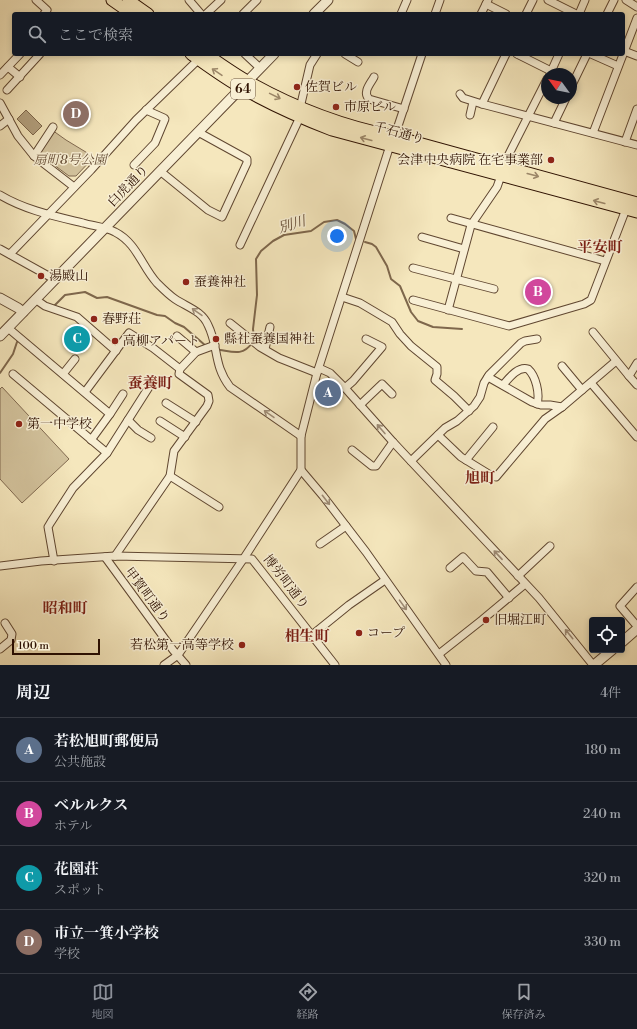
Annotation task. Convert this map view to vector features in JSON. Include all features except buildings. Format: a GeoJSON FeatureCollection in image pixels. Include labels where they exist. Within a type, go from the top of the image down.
{"type":"FeatureCollection","features":[{"type":"Feature","properties":{"kind":"main road"},"geometry":{"type":"LineString","coordinates":[[112,0],[129,12]]}},
{"type":"Feature","properties":{"kind":"main road"},"geometry":{"type":"LineString","coordinates":[[128,0],[145,12]]}},
{"type":"Feature","properties":{"kind":"main road","name":"千石通り"},"geometry":{"type":"LineString","coordinates":[[202,56],[244,84],[300,112],[324,117],[356,127],[392,141],[504,171],[637,203]]}},
{"type":"Feature","properties":{"kind":"main road","name":"千石通り"},"geometry":{"type":"LineString","coordinates":[[504,171],[637,212]]}},
{"type":"Feature","properties":{"kind":"street"},"geometry":{"type":"LineString","coordinates":[[36,0],[47,10],[46,12]]}},
{"type":"Feature","properties":{"kind":"street"},"geometry":{"type":"LineString","coordinates":[[189,0],[198,12]]}},
{"type":"Feature","properties":{"kind":"street"},"geometry":{"type":"LineString","coordinates":[[208,12],[221,0]]}},
{"type":"Feature","properties":{"kind":"street"},"geometry":{"type":"LineString","coordinates":[[245,12],[257,0]]}},
{"type":"Feature","properties":{"kind":"street"},"geometry":{"type":"LineString","coordinates":[[316,12],[328,0]]}},
{"type":"Feature","properties":{"kind":"street"},"geometry":{"type":"LineString","coordinates":[[401,12],[408,0]]}},
{"type":"Feature","properties":{"kind":"street"},"geometry":{"type":"LineString","coordinates":[[436,12],[440,0]]}},
{"type":"Feature","properties":{"kind":"street"},"geometry":{"type":"LineString","coordinates":[[527,12],[533,0]]}},
{"type":"Feature","properties":{"kind":"street"},"geometry":{"type":"LineString","coordinates":[[548,0],[573,12]]}},
{"type":"Feature","properties":{"kind":"street"},"geometry":{"type":"LineString","coordinates":[[578,12],[585,0]]}},
{"type":"Feature","properties":{"kind":"street"},"geometry":{"type":"LineString","coordinates":[[608,12],[614,0]]}},
{"type":"Feature","properties":{"kind":"street"},"geometry":{"type":"LineString","coordinates":[[626,0],[637,7]]}},
{"type":"Feature","properties":{"kind":"street"},"geometry":{"type":"LineString","coordinates":[[482,12],[487,2],[503,12]]}},
{"type":"Feature","properties":{"kind":"street"},"geometry":{"type":"LineString","coordinates":[[625,48],[637,18]]}},
{"type":"Feature","properties":{"kind":"street"},"geometry":{"type":"LineString","coordinates":[[625,51],[637,56]]}},
{"type":"Feature","properties":{"kind":"street"},"geometry":{"type":"LineString","coordinates":[[0,75],[18,56]]}},
{"type":"Feature","properties":{"kind":"street"},"geometry":{"type":"LineString","coordinates":[[8,90],[38,56]]}},
{"type":"Feature","properties":{"kind":"street"},"geometry":{"type":"LineString","coordinates":[[10,254],[129,127],[199,56]]}},
{"type":"Feature","properties":{"kind":"street"},"geometry":{"type":"LineString","coordinates":[[247,56],[260,68]]}},
{"type":"Feature","properties":{"kind":"street","name":"白虎通り"},"geometry":{"type":"LineString","coordinates":[[0,336],[272,56]]}},
{"type":"Feature","properties":{"kind":"street"},"geometry":{"type":"LineString","coordinates":[[240,245],[300,112],[310,65],[316,56]]}},
{"type":"Feature","properties":{"kind":"street"},"geometry":{"type":"LineString","coordinates":[[348,56],[358,62]]}},
{"type":"Feature","properties":{"kind":"street"},"geometry":{"type":"LineString","coordinates":[[164,665],[178,655],[244,558],[301,470],[301,436],[318,371],[392,141],[421,56]]}},
{"type":"Feature","properties":{"kind":"street"},"geometry":{"type":"LineString","coordinates":[[482,104],[505,56]]}},
{"type":"Feature","properties":{"kind":"street"},"geometry":{"type":"LineString","coordinates":[[521,56],[543,68]]}},
{"type":"Feature","properties":{"kind":"street"},"geometry":{"type":"LineString","coordinates":[[552,68],[558,56]]}},
{"type":"Feature","properties":{"kind":"street"},"geometry":{"type":"LineString","coordinates":[[577,75],[586,56]]}},
{"type":"Feature","properties":{"kind":"street"},"geometry":{"type":"LineString","coordinates":[[596,56],[618,66]]}},
{"type":"Feature","properties":{"kind":"street"},"geometry":{"type":"LineString","coordinates":[[593,133],[622,56]]}},
{"type":"Feature","properties":{"kind":"street"},"geometry":{"type":"LineString","coordinates":[[8,67],[20,77]]}},
{"type":"Feature","properties":{"kind":"street"},"geometry":{"type":"LineString","coordinates":[[374,77],[367,89],[366,96],[369,99],[404,109]]}},
{"type":"Feature","properties":{"kind":"street"},"geometry":{"type":"LineString","coordinates":[[448,310],[471,225],[497,187],[504,171],[508,156],[541,91]]}},
{"type":"Feature","properties":{"kind":"street"},"geometry":{"type":"LineString","coordinates":[[460,94],[463,98],[473,102],[637,145]]}},
{"type":"Feature","properties":{"kind":"street"},"geometry":{"type":"LineString","coordinates":[[470,115],[473,102]]}},
{"type":"Feature","properties":{"kind":"street"},"geometry":{"type":"LineString","coordinates":[[0,103],[18,136],[34,156],[74,187]]}},
{"type":"Feature","properties":{"kind":"street"},"geometry":{"type":"LineString","coordinates":[[554,123],[563,104]]}},
{"type":"Feature","properties":{"kind":"street"},"geometry":{"type":"LineString","coordinates":[[625,142],[637,109]]}},
{"type":"Feature","properties":{"kind":"street"},"geometry":{"type":"LineString","coordinates":[[134,165],[155,143],[165,119],[146,110]]}},
{"type":"Feature","properties":{"kind":"street"},"geometry":{"type":"LineString","coordinates":[[0,126],[8,119]]}},
{"type":"Feature","properties":{"kind":"street"},"geometry":{"type":"LineString","coordinates":[[34,156],[53,127]]}},
{"type":"Feature","properties":{"kind":"street"},"geometry":{"type":"LineString","coordinates":[[160,171],[208,210],[222,217],[247,163],[247,159],[198,132]]}},
{"type":"Feature","properties":{"kind":"street"},"geometry":{"type":"LineString","coordinates":[[0,195],[28,208],[48,215],[114,231],[139,254],[156,282],[174,298],[204,318],[215,341],[217,359],[221,371],[230,387],[301,436]]}},
{"type":"Feature","properties":{"kind":"street"},"geometry":{"type":"LineString","coordinates":[[413,300],[509,326],[584,304],[591,300],[626,209]]}},
{"type":"Feature","properties":{"kind":"street"},"geometry":{"type":"LineString","coordinates":[[451,218],[471,225],[605,261]]}},
{"type":"Feature","properties":{"kind":"street"},"geometry":{"type":"LineString","coordinates":[[422,237],[464,249]]}},
{"type":"Feature","properties":{"kind":"street"},"geometry":{"type":"LineString","coordinates":[[0,249],[54,279]]}},
{"type":"Feature","properties":{"kind":"street"},"geometry":{"type":"LineString","coordinates":[[413,268],[494,289]]}},
{"type":"Feature","properties":{"kind":"street"},"geometry":{"type":"LineString","coordinates":[[342,297],[360,303],[392,322],[411,346],[437,367],[435,380],[469,411]]}},
{"type":"Feature","properties":{"kind":"street"},"geometry":{"type":"LineString","coordinates":[[0,298],[23,312]]}},
{"type":"Feature","properties":{"kind":"street"},"geometry":{"type":"LineString","coordinates":[[35,299],[45,306],[77,317],[116,351]]}},
{"type":"Feature","properties":{"kind":"street"},"geometry":{"type":"LineString","coordinates":[[230,323],[279,358],[318,371],[330,373],[518,576],[564,628],[593,665],[608,653]]}},
{"type":"Feature","properties":{"kind":"street"},"geometry":{"type":"LineString","coordinates":[[263,348],[270,327]]}},
{"type":"Feature","properties":{"kind":"street"},"geometry":{"type":"LineString","coordinates":[[8,328],[110,414]]}},
{"type":"Feature","properties":{"kind":"street"},"geometry":{"type":"LineString","coordinates":[[593,332],[637,385]]}},
{"type":"Feature","properties":{"kind":"street"},"geometry":{"type":"LineString","coordinates":[[85,392],[129,333],[153,348],[180,369]]}},
{"type":"Feature","properties":{"kind":"street"},"geometry":{"type":"LineString","coordinates":[[177,336],[196,352]]}},
{"type":"Feature","properties":{"kind":"street"},"geometry":{"type":"LineString","coordinates":[[345,388],[353,381],[382,347],[366,339]]}},
{"type":"Feature","properties":{"kind":"street"},"geometry":{"type":"LineString","coordinates":[[411,461],[445,428],[457,421],[469,411],[480,398],[484,383],[488,377],[521,343],[524,341],[538,339]]}},
{"type":"Feature","properties":{"kind":"street"},"geometry":{"type":"LineString","coordinates":[[115,556],[170,476],[174,451],[207,406],[209,401],[208,395],[179,374],[180,369],[196,352],[215,341]]}},
{"type":"Feature","properties":{"kind":"street"},"geometry":{"type":"LineString","coordinates":[[63,374],[75,359]]}},
{"type":"Feature","properties":{"kind":"street"},"geometry":{"type":"LineString","coordinates":[[438,435],[461,457],[496,477],[545,419],[562,407],[616,361]]}},
{"type":"Feature","properties":{"kind":"street"},"geometry":{"type":"LineString","coordinates":[[629,376],[637,363]]}},
{"type":"Feature","properties":{"kind":"street"},"geometry":{"type":"LineString","coordinates":[[562,366],[582,390]]}},
{"type":"Feature","properties":{"kind":"street"},"geometry":{"type":"LineString","coordinates":[[502,385],[518,370],[522,368],[528,369],[534,376],[539,398],[537,404]]}},
{"type":"Feature","properties":{"kind":"street"},"geometry":{"type":"LineString","coordinates":[[13,374],[107,453]]}},
{"type":"Feature","properties":{"kind":"street"},"geometry":{"type":"LineString","coordinates":[[488,377],[537,404],[562,407]]}},
{"type":"Feature","properties":{"kind":"street"},"geometry":{"type":"LineString","coordinates":[[590,383],[637,437]]}},
{"type":"Feature","properties":{"kind":"street"},"geometry":{"type":"LineString","coordinates":[[360,405],[382,384],[392,394]]}},
{"type":"Feature","properties":{"kind":"street"},"geometry":{"type":"LineString","coordinates":[[54,561],[48,528],[51,522],[73,488],[107,453],[149,387]]}},
{"type":"Feature","properties":{"kind":"street"},"geometry":{"type":"LineString","coordinates":[[91,440],[123,394]]}},
{"type":"Feature","properties":{"kind":"street"},"geometry":{"type":"LineString","coordinates":[[166,403],[196,422]]}},
{"type":"Feature","properties":{"kind":"street"},"geometry":{"type":"LineString","coordinates":[[128,420],[138,430],[151,438]]}},
{"type":"Feature","properties":{"kind":"street"},"geometry":{"type":"LineString","coordinates":[[160,421],[184,437]]}},
{"type":"Feature","properties":{"kind":"street"},"geometry":{"type":"LineString","coordinates":[[466,460],[493,427]]}},
{"type":"Feature","properties":{"kind":"street"},"geometry":{"type":"LineString","coordinates":[[352,450],[372,466],[376,466],[393,442]]}},
{"type":"Feature","properties":{"kind":"street"},"geometry":{"type":"LineString","coordinates":[[301,470],[346,526],[446,665]]}},
{"type":"Feature","properties":{"kind":"street"},"geometry":{"type":"LineString","coordinates":[[170,476],[219,507]]}},
{"type":"Feature","properties":{"kind":"street"},"geometry":{"type":"LineString","coordinates":[[320,544],[346,526]]}},
{"type":"Feature","properties":{"kind":"street"},"geometry":{"type":"LineString","coordinates":[[518,576],[550,546]]}},
{"type":"Feature","properties":{"kind":"street"},"geometry":{"type":"LineString","coordinates":[[0,566],[115,556],[244,558]]}},
{"type":"Feature","properties":{"kind":"street","name":"甲賀町通り"},"geometry":{"type":"LineString","coordinates":[[105,557],[168,644],[186,665]]}},
{"type":"Feature","properties":{"kind":"street"},"geometry":{"type":"LineString","coordinates":[[450,568],[463,557],[476,571],[487,572],[509,598]]}},
{"type":"Feature","properties":{"kind":"street","name":"博労町通り"},"geometry":{"type":"LineString","coordinates":[[244,558],[252,559],[255,562],[335,665]]}},
{"type":"Feature","properties":{"kind":"street"},"geometry":{"type":"LineString","coordinates":[[312,636],[349,605],[385,580]]}},
{"type":"Feature","properties":{"kind":"street"},"geometry":{"type":"LineString","coordinates":[[439,654],[525,584]]}},
{"type":"Feature","properties":{"kind":"street"},"geometry":{"type":"LineString","coordinates":[[625,639],[637,628],[620,606],[637,588]]}},
{"type":"Feature","properties":{"kind":"street"},"geometry":{"type":"LineString","coordinates":[[0,649],[11,640],[12,634],[5,623]]}},
{"type":"Feature","properties":{"kind":"green space","name":"扇町8号公園"},"geometry":{"type":"Polygon","coordinates":[[[52,130],[94,157],[76,176],[69,176],[38,151],[52,130]]]}},
{"type":"Feature","properties":{"kind":"green space","name":"第一中学校"},"geometry":{"type":"Polygon","coordinates":[[[2,387],[69,459],[22,503],[0,479],[0,389],[2,387]]]}},
{"type":"Feature","properties":{"kind":"shaded area"},"geometry":{"type":"Polygon","coordinates":[[[26,110],[42,126],[33,135],[17,119],[26,110]]]}},
{"type":"Feature","properties":{"kind":"waterway","name":"別川"},"geometry":{"type":"LineString","coordinates":[[254,339],[253,329],[257,295],[256,259],[261,251],[273,241],[284,235],[311,231],[324,222],[337,220],[354,231],[356,239]]}},
{"type":"Feature","properties":{"kind":"waterway"},"geometry":{"type":"LineString","coordinates":[[365,242],[376,247],[387,266],[391,279],[400,286],[411,312],[418,321],[433,327],[462,329]]}},
{"type":"Feature","properties":{"kind":"waterway","name":"別川"},"geometry":{"type":"LineString","coordinates":[[54,306],[65,295],[85,292],[97,298],[107,297],[157,315],[165,316],[184,327],[206,346]]}},
{"type":"Feature","properties":{"kind":"waterway","name":"別川"},"geometry":{"type":"LineString","coordinates":[[0,373],[13,354],[17,342]]}},
{"type":"Feature","properties":{"kind":"waterway","name":"別川"},"geometry":{"type":"LineString","coordinates":[[220,350],[238,352],[245,350],[252,343]]}},
{"type":"Feature","properties":{"kind":"place","name":"佐賀ビル"},"geometry":{"type":"Point","coordinates":[297,87]}},
{"type":"Feature","properties":{"kind":"place","name":"市原ビル"},"geometry":{"type":"Point","coordinates":[336,107]}},
{"type":"Feature","properties":{"kind":"place","name":"市立一箕小学校"},"geometry":{"type":"Point","coordinates":[76,114]}},
{"type":"Feature","properties":{"kind":"place","name":"会津中央病院 在宅事業部"},"geometry":{"type":"Point","coordinates":[551,160]}},
{"type":"Feature","properties":{"kind":"place","name":"湯殿山"},"geometry":{"type":"Point","coordinates":[41,276]}},
{"type":"Feature","properties":{"kind":"place","name":"蚕養神社"},"geometry":{"type":"Point","coordinates":[186,282]}},
{"type":"Feature","properties":{"kind":"place","name":"ベルルクス"},"geometry":{"type":"Point","coordinates":[538,292]}},
{"type":"Feature","properties":{"kind":"place","name":"春野荘"},"geometry":{"type":"Point","coordinates":[94,319]}},
{"type":"Feature","properties":{"kind":"place","name":"花園荘"},"geometry":{"type":"Point","coordinates":[77,339]}},
{"type":"Feature","properties":{"kind":"place","name":"縣社蚕養国神社"},"geometry":{"type":"Point","coordinates":[216,339]}},
{"type":"Feature","properties":{"kind":"place","name":"高柳アパート"},"geometry":{"type":"Point","coordinates":[115,341]}},
{"type":"Feature","properties":{"kind":"place","name":"若松旭町郵便局"},"geometry":{"type":"Point","coordinates":[328,393]}},
{"type":"Feature","properties":{"kind":"place","name":"第一中学校"},"geometry":{"type":"Point","coordinates":[19,424]}},
{"type":"Feature","properties":{"kind":"place","name":"旧堀江町"},"geometry":{"type":"Point","coordinates":[486,620]}},
{"type":"Feature","properties":{"kind":"place","name":"コープ"},"geometry":{"type":"Point","coordinates":[359,633]}},
{"type":"Feature","properties":{"kind":"place","name":"若松第一高等学校"},"geometry":{"type":"Point","coordinates":[242,645]}},
{"type":"Feature","properties":{"kind":"district","name":"平安町"},"geometry":{"type":"Point","coordinates":[600,247]}},
{"type":"Feature","properties":{"kind":"district","name":"蚕養町"},"geometry":{"type":"Point","coordinates":[150,383]}},
{"type":"Feature","properties":{"kind":"district","name":"旭町"},"geometry":{"type":"Point","coordinates":[480,478]}},
{"type":"Feature","properties":{"kind":"district","name":"昭和町"},"geometry":{"type":"Point","coordinates":[65,608]}},
{"type":"Feature","properties":{"kind":"district","name":"相生町"},"geometry":{"type":"Point","coordinates":[307,636]}}]}
